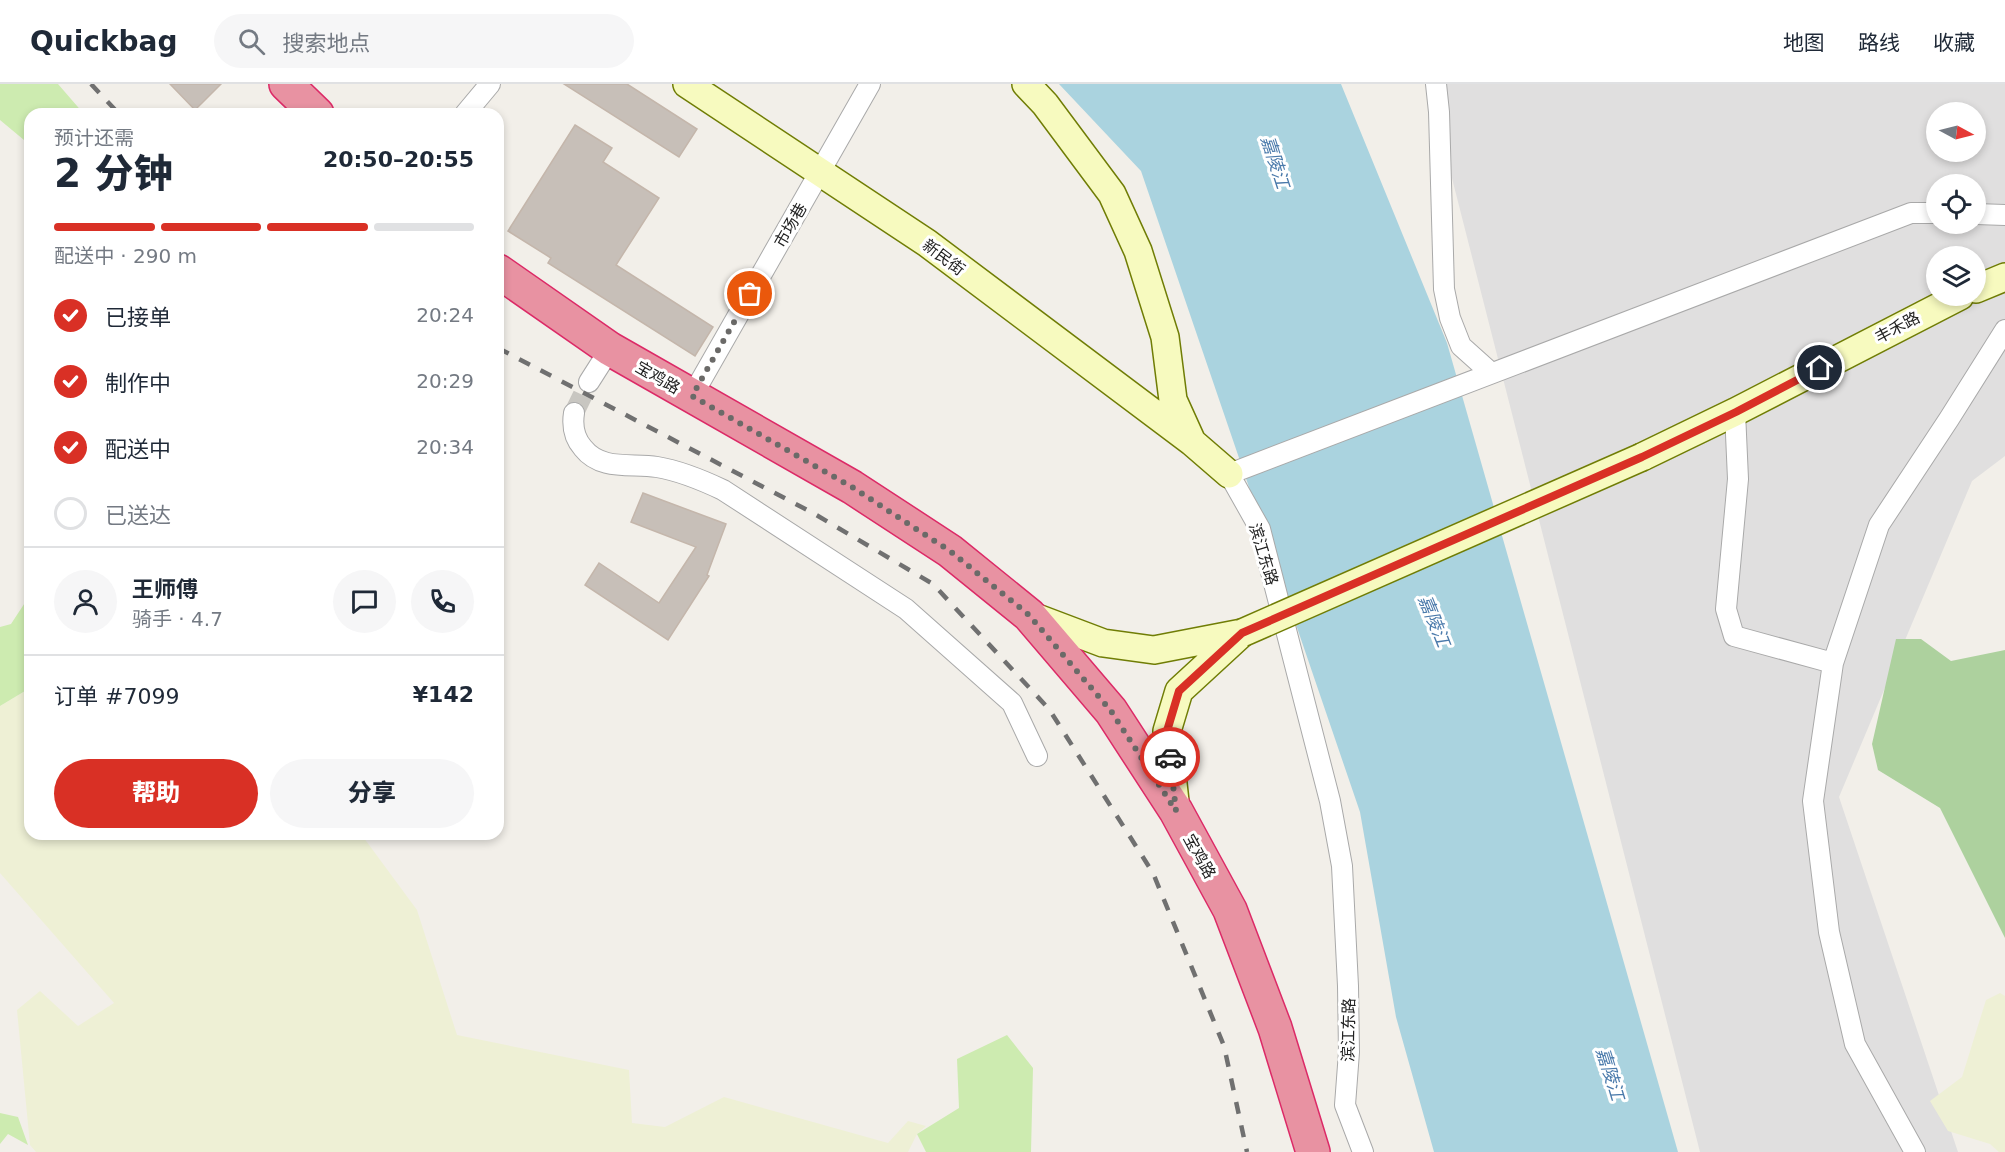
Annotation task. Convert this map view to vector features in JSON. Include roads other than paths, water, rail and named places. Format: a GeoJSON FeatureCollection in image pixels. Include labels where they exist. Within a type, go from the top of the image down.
{"type":"FeatureCollection","features":[{"type":"Feature","properties":{"kind":"highway"},"geometry":{"type":"LineString","coordinates":[[286,84],[311,108]]}},
{"type":"Feature","properties":{"kind":"highway","name":"宝鸡路"},"geometry":{"type":"LineString","coordinates":[[504,275],[610,350],[852,487],[940,544],[1029,615],[1111,711],[1176,811],[1230,910],[1275,1028],[1313,1152]]}},
{"type":"Feature","properties":{"kind":"main road","name":"新民街"},"geometry":{"type":"LineString","coordinates":[[687,84],[927,243],[1191,442]]}},
{"type":"Feature","properties":{"kind":"main road","name":"滨江东路"},"geometry":{"type":"LineString","coordinates":[[1026,84],[1045,104],[1105,185],[1121,213],[1138,251],[1165,337],[1173,400],[1191,442],[1238,471]]}},
{"type":"Feature","properties":{"kind":"main road"},"geometry":{"type":"LineString","coordinates":[[1986,285],[2005,277]]}},
{"type":"Feature","properties":{"kind":"main road","name":"丰禾路"},"geometry":{"type":"LineString","coordinates":[[1242,633],[1642,457],[1736,412],[1941,306]]}},
{"type":"Feature","properties":{"kind":"main road"},"geometry":{"type":"LineString","coordinates":[[1029,615],[1103,643],[1155,650],[1242,633]]}},
{"type":"Feature","properties":{"kind":"main road"},"geometry":{"type":"LineString","coordinates":[[1176,811],[1167,731],[1179,691],[1242,633]]}},
{"type":"Feature","properties":{"kind":"street"},"geometry":{"type":"LineString","coordinates":[[470,108],[490,84]]}},
{"type":"Feature","properties":{"kind":"street","name":"市场巷"},"geometry":{"type":"LineString","coordinates":[[692,396],[870,84]]}},
{"type":"Feature","properties":{"kind":"street"},"geometry":{"type":"LineString","coordinates":[[1436,84],[1440,135],[1444,289],[1450,318],[1461,346],[1483,375]]}},
{"type":"Feature","properties":{"kind":"street"},"geometry":{"type":"LineString","coordinates":[[1238,471],[1483,375],[1911,213],[1926,213]]}},
{"type":"Feature","properties":{"kind":"street"},"geometry":{"type":"LineString","coordinates":[[1986,214],[2005,215]]}},
{"type":"Feature","properties":{"kind":"street"},"geometry":{"type":"LineString","coordinates":[[1915,1152],[1855,1044],[1828,932],[1814,801],[1833,663],[1879,525],[2005,330]]}},
{"type":"Feature","properties":{"kind":"street"},"geometry":{"type":"LineString","coordinates":[[589,382],[610,350]]}},
{"type":"Feature","properties":{"kind":"street"},"geometry":{"type":"LineString","coordinates":[[1736,412],[1738,479],[1726,609],[1734,636],[1833,663]]}},
{"type":"Feature","properties":{"kind":"street"},"geometry":{"type":"LineString","coordinates":[[574,413],[573,429],[576,436],[586,453],[594,459],[613,465],[658,467],[702,480],[723,490],[906,609],[1012,704],[1037,756]]}},
{"type":"Feature","properties":{"kind":"street","name":"滨江东路"},"geometry":{"type":"LineString","coordinates":[[1238,471],[1260,529],[1330,801],[1342,866],[1349,1052],[1345,1105],[1363,1152]]}},
{"type":"Feature","properties":{"kind":"water","name":"嘉陵江"},"geometry":{"type":"Polygon","coordinates":[[[1059,84],[1341,84],[1447,343],[1678,1152],[1434,1152],[1396,1017],[1360,812],[1141,171],[1059,84]]]}},
{"type":"Feature","properties":{"kind":"tunnel"},"geometry":{"type":"LineString","coordinates":[[574,413],[589,382]]}},
{"type":"Feature","properties":{"kind":"railway"},"geometry":{"type":"LineString","coordinates":[[91,84],[113,108]]}},
{"type":"Feature","properties":{"kind":"railway"},"geometry":{"type":"LineString","coordinates":[[504,351],[813,513],[933,584],[1049,709],[1153,873],[1224,1046],[1247,1152]]}}]}
